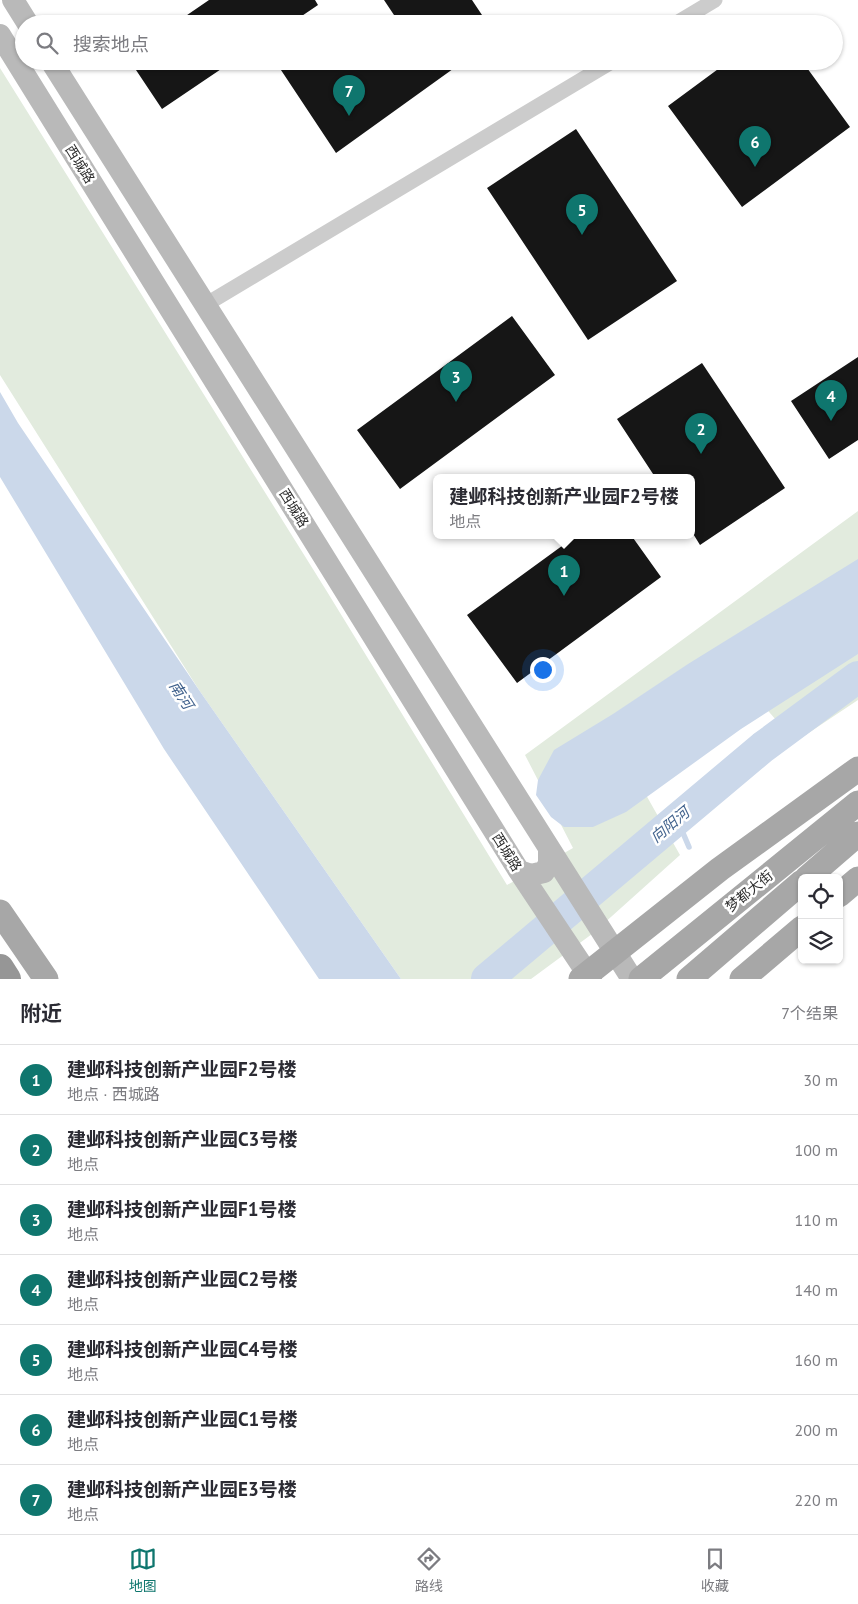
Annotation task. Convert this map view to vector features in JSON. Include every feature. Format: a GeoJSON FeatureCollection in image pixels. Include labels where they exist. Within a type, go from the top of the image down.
{"type":"FeatureCollection","features":[{"type":"Feature","properties":{"kind":"highway"},"geometry":{"type":"LineString","coordinates":[[0,968],[7,979]]}},
{"type":"Feature","properties":{"kind":"main road"},"geometry":{"type":"LineString","coordinates":[[586,977],[614,952],[720,869],[858,769]]}},
{"type":"Feature","properties":{"kind":"main road","name":"梦都大街"},"geometry":{"type":"LineString","coordinates":[[641,979],[858,802]]}},
{"type":"Feature","properties":{"kind":"main road"},"geometry":{"type":"LineString","coordinates":[[812,874],[858,834]]}},
{"type":"Feature","properties":{"kind":"main road"},"geometry":{"type":"LineString","coordinates":[[843,892],[858,879]]}},
{"type":"Feature","properties":{"kind":"main road","name":"梦都大街"},"geometry":{"type":"LineString","coordinates":[[689,979],[798,885]]}},
{"type":"Feature","properties":{"kind":"main road"},"geometry":{"type":"LineString","coordinates":[[0,912],[46,979]]}},
{"type":"Feature","properties":{"kind":"main road"},"geometry":{"type":"LineString","coordinates":[[742,979],[798,931]]}},
{"type":"Feature","properties":{"kind":"street"},"geometry":{"type":"LineString","coordinates":[[13,0],[22,15]]}},
{"type":"Feature","properties":{"kind":"street"},"geometry":{"type":"LineString","coordinates":[[690,15],[715,0]]}},
{"type":"Feature","properties":{"kind":"street","name":"西城路"},"geometry":{"type":"LineString","coordinates":[[0,35],[15,59]]}},
{"type":"Feature","properties":{"kind":"street","name":"西城路"},"geometry":{"type":"LineString","coordinates":[[22,70],[518,871],[586,977]]}},
{"type":"Feature","properties":{"kind":"street"},"geometry":{"type":"LineString","coordinates":[[57,70],[632,979]]}},
{"type":"Feature","properties":{"kind":"street"},"geometry":{"type":"LineString","coordinates":[[205,305],[598,70]]}},
{"type":"Feature","properties":{"kind":"street"},"geometry":{"type":"LineString","coordinates":[[518,871],[531,875],[544,872],[549,864],[549,848]]}},
{"type":"Feature","properties":{"kind":"shaded area"},"geometry":{"type":"Polygon","coordinates":[[[0,68],[326,590],[507,885],[573,848],[525,755],[858,511],[858,700],[795,742],[732,669],[620,749],[680,855],[592,934],[531,979],[401,979],[199,690],[0,375],[0,68]]]}},
{"type":"Feature","properties":{"kind":"water","name":"南河"},"geometry":{"type":"Polygon","coordinates":[[[0,392],[18,423],[199,690],[401,979],[319,979],[164,749],[0,477],[0,392]]]}},
{"type":"Feature","properties":{"kind":"water"},"geometry":{"type":"Polygon","coordinates":[[[858,559],[858,654],[741,729],[626,812],[593,827],[564,827],[551,817],[536,795],[538,780],[554,750],[613,714],[688,664],[858,559]]]}},
{"type":"Feature","properties":{"kind":"building"},"geometry":{"type":"Polygon","coordinates":[[[209,0],[315,0],[318,5],[303,15],[187,15],[209,0]]]}},
{"type":"Feature","properties":{"kind":"building"},"geometry":{"type":"Polygon","coordinates":[[[384,0],[472,0],[482,15],[394,15],[384,0]]]}},
{"type":"Feature","properties":{"kind":"building"},"geometry":{"type":"Polygon","coordinates":[[[136,70],[220,70],[162,109],[136,70]]]}},
{"type":"Feature","properties":{"kind":"building"},"geometry":{"type":"Polygon","coordinates":[[[281,70],[451,70],[336,153],[281,70]]]}},
{"type":"Feature","properties":{"kind":"building"},"geometry":{"type":"Polygon","coordinates":[[[717,70],[809,70],[850,127],[742,207],[668,106],[717,70]]]}},
{"type":"Feature","properties":{"kind":"building"},"geometry":{"type":"Polygon","coordinates":[[[576,129],[677,281],[588,340],[487,188],[576,129]]]}},
{"type":"Feature","properties":{"kind":"building"},"geometry":{"type":"Polygon","coordinates":[[[512,316],[555,375],[400,489],[357,430],[512,316]]]}},
{"type":"Feature","properties":{"kind":"building"},"geometry":{"type":"Polygon","coordinates":[[[858,357],[858,440],[829,459],[791,401],[858,357]]]}},
{"type":"Feature","properties":{"kind":"building"},"geometry":{"type":"Polygon","coordinates":[[[702,363],[785,488],[700,545],[695,537],[695,474],[653,474],[617,419],[702,363]]]}},
{"type":"Feature","properties":{"kind":"building"},"geometry":{"type":"Polygon","coordinates":[[[572,539],[634,539],[661,577],[517,683],[467,615],[572,539]]]}},
{"type":"Feature","properties":{"kind":"waterway","name":"向阳河"},"geometry":{"type":"LineString","coordinates":[[487,979],[763,747],[858,677]]}},
{"type":"Feature","properties":{"kind":"waterway"},"geometry":{"type":"LineString","coordinates":[[677,819],[689,847]]}},
{"type":"Feature","properties":{"kind":"place","name":"建邺科技创新产业园E3号楼"},"geometry":{"type":"Point","coordinates":[349,116]}},
{"type":"Feature","properties":{"kind":"place","name":"建邺科技创新产业园C1号楼"},"geometry":{"type":"Point","coordinates":[755,167]}},
{"type":"Feature","properties":{"kind":"place","name":"建邺科技创新产业园C4号楼"},"geometry":{"type":"Point","coordinates":[582,235]}},
{"type":"Feature","properties":{"kind":"place","name":"建邺科技创新产业园F1号楼"},"geometry":{"type":"Point","coordinates":[456,402]}},
{"type":"Feature","properties":{"kind":"place","name":"建邺科技创新产业园C2号楼"},"geometry":{"type":"Point","coordinates":[831,421]}},
{"type":"Feature","properties":{"kind":"place","name":"建邺科技创新产业园C3号楼"},"geometry":{"type":"Point","coordinates":[701,454]}},
{"type":"Feature","properties":{"kind":"place","name":"建邺科技创新产业园F2号楼"},"geometry":{"type":"Point","coordinates":[564,596]}}]}
